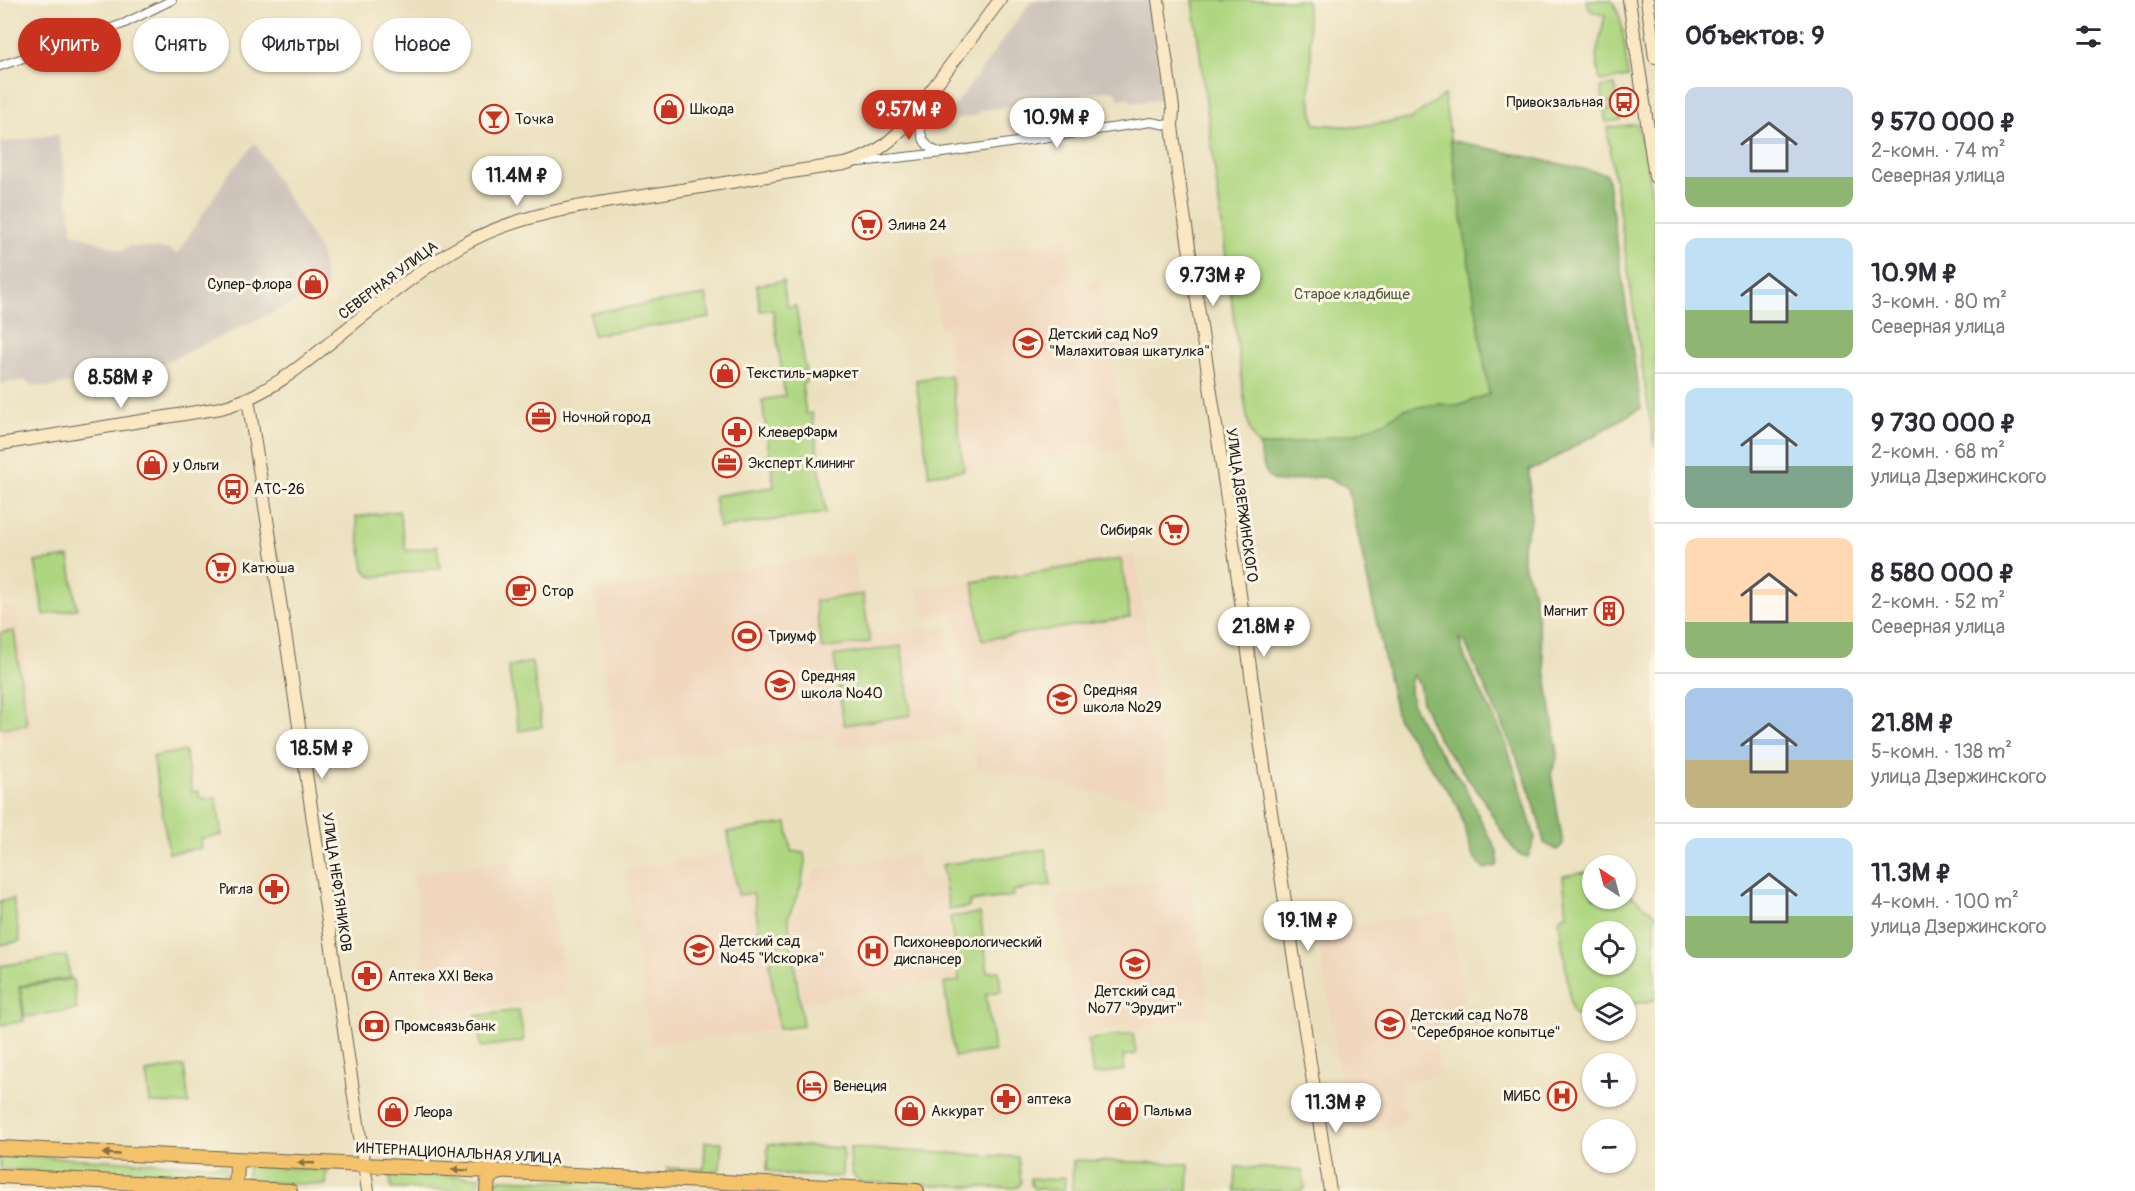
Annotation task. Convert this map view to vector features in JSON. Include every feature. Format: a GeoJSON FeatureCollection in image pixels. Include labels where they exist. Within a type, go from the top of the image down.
{"type":"FeatureCollection","features":[{"type":"Feature","properties":{"kind":"main road","name":"СЕВЕРНАЯ УЛИЦА"},"geometry":{"type":"LineString","coordinates":[[0,444],[212,410],[248,399],[287,376],[430,265],[468,243],[533,217],[844,164],[869,156],[888,144],[922,105],[1000,0]]}},
{"type":"Feature","properties":{"kind":"main road","name":"УЛИЦА ДЗЕРЖИНСКОГО"},"geometry":{"type":"LineString","coordinates":[[1158,0],[1173,108],[1172,126],[1261,747],[1330,1191]]}},
{"type":"Feature","properties":{"kind":"main road"},"geometry":{"type":"LineString","coordinates":[[1629,0],[1655,177]]}},
{"type":"Feature","properties":{"kind":"main road"},"geometry":{"type":"LineString","coordinates":[[1647,0],[1655,57]]}},
{"type":"Feature","properties":{"kind":"main road","name":"УЛИЦА НЕФТЯНИКОВ"},"geometry":{"type":"LineString","coordinates":[[248,399],[368,1191]]}},
{"type":"Feature","properties":{"kind":"main road","name":"ИНТЕРНАЦИОНАЛЬНАЯ УЛИЦА"},"geometry":{"type":"LineString","coordinates":[[0,1148],[917,1191]]}},
{"type":"Feature","properties":{"kind":"main road"},"geometry":{"type":"LineString","coordinates":[[236,1188],[237,1160]]}},
{"type":"Feature","properties":{"kind":"main road"},"geometry":{"type":"LineString","coordinates":[[487,1191],[488,1179],[494,1174],[504,1172]]}},
{"type":"Feature","properties":{"kind":"main road"},"geometry":{"type":"LineString","coordinates":[[0,1176],[290,1191]]}},
{"type":"Feature","properties":{"kind":"street"},"geometry":{"type":"LineString","coordinates":[[0,66],[123,24],[172,0]]}},
{"type":"Feature","properties":{"kind":"street"},"geometry":{"type":"LineString","coordinates":[[922,105],[921,136],[930,148],[942,153]]}},
{"type":"Feature","properties":{"kind":"street","name":"СЕВЕРНАЯ УЛИЦА"},"geometry":{"type":"LineString","coordinates":[[844,164],[942,153],[1151,122],[1172,126]]}},
{"type":"Feature","properties":{"kind":"shaded area"},"geometry":{"type":"Polygon","coordinates":[[[1032,0],[1149,0],[1164,99],[1131,103],[1130,97],[1118,99],[1117,92],[1113,90],[978,111],[978,115],[956,119],[954,107],[1032,0]]]}},
{"type":"Feature","properties":{"kind":"shaded area"},"geometry":{"type":"Polygon","coordinates":[[[58,134],[73,233],[122,251],[129,246],[168,249],[177,254],[228,175],[255,143],[320,251],[327,288],[154,367],[127,377],[104,383],[92,380],[50,387],[35,386],[24,380],[0,384],[0,143],[58,134]]]}},
{"type":"Feature","properties":{"kind":"shaded area","name":"Детский сад №9 \"Малахитовая шкатулка\""},"geometry":{"type":"Polygon","coordinates":[[[1065,240],[1072,284],[1099,280],[1125,449],[1100,453],[1098,443],[1074,447],[1075,454],[965,470],[946,329],[940,329],[930,260],[1065,240]]]}},
{"type":"Feature","properties":{"kind":"shaded area","name":"Средняя школа №40"},"geometry":{"type":"Polygon","coordinates":[[[853,552],[859,591],[865,591],[872,636],[945,626],[960,734],[838,749],[833,736],[618,763],[594,590],[853,552]]]}},
{"type":"Feature","properties":{"kind":"shaded area","name":"Средняя школа №29"},"geometry":{"type":"Polygon","coordinates":[[[1135,554],[1172,808],[977,767],[955,613],[923,617],[918,589],[1135,554]]]}},
{"type":"Feature","properties":{"kind":"shaded area"},"geometry":{"type":"Polygon","coordinates":[[[7,605],[17,612],[35,730],[32,734],[0,739],[0,606],[7,605]]]}},
{"type":"Feature","properties":{"kind":"shaded area","name":"Детский сад №45 \"Искорка\""},"geometry":{"type":"Polygon","coordinates":[[[731,854],[738,895],[753,893],[762,950],[772,949],[774,961],[769,962],[779,1029],[651,1046],[625,869],[731,854]]]}},
{"type":"Feature","properties":{"kind":"shaded area","name":"Психоневрологический диспансер"},"geometry":{"type":"Polygon","coordinates":[[[918,854],[922,882],[941,880],[956,980],[802,1002],[790,922],[815,869],[918,854]]]}},
{"type":"Feature","properties":{"kind":"shaded area"},"geometry":{"type":"Polygon","coordinates":[[[511,860],[516,880],[548,876],[567,996],[431,1016],[413,874],[511,860]]]}},
{"type":"Feature","properties":{"kind":"shaded area","name":"Детский сад №77 \"Эрудит\""},"geometry":{"type":"Polygon","coordinates":[[[1190,877],[1211,1016],[1078,1035],[1057,897],[1190,877]]]}},
{"type":"Feature","properties":{"kind":"shaded area","name":"Детский сад №78 \"Серебряное копытце\""},"geometry":{"type":"Polygon","coordinates":[[[1450,912],[1466,1021],[1433,1027],[1440,1075],[1401,1081],[1406,1117],[1400,1126],[1356,1133],[1348,1126],[1317,931],[1450,912]]]}},
{"type":"Feature","properties":{"kind":"green space","name":"Старое кладбище"},"geometry":{"type":"Polygon","coordinates":[[[1193,0],[1306,0],[1311,51],[1310,98],[1315,124],[1354,127],[1410,119],[1444,95],[1489,394],[1458,406],[1439,404],[1405,409],[1386,421],[1357,433],[1281,445],[1259,446],[1255,441],[1248,423],[1244,397],[1193,0]]]}},
{"type":"Feature","properties":{"kind":"green space"},"geometry":{"type":"Polygon","coordinates":[[[1586,0],[1611,0],[1616,7],[1622,26],[1628,77],[1600,81],[1596,56],[1605,16],[1591,11],[1586,0]]]}},
{"type":"Feature","properties":{"kind":"green space"},"geometry":{"type":"Polygon","coordinates":[[[1615,85],[1618,101],[1607,103],[1608,110],[1619,109],[1621,120],[1606,122],[1601,87],[1615,85]]]}},
{"type":"Feature","properties":{"kind":"green space"},"geometry":{"type":"Polygon","coordinates":[[[1636,124],[1645,151],[1655,218],[1654,447],[1607,128],[1636,124]]]}},
{"type":"Feature","properties":{"kind":"green space"},"geometry":{"type":"Polygon","coordinates":[[[1450,140],[1607,174],[1641,408],[1539,467],[1529,470],[1531,520],[1523,544],[1523,563],[1533,590],[1558,755],[1551,774],[1563,844],[1557,850],[1544,843],[1538,816],[1520,765],[1465,642],[1459,639],[1466,661],[1504,738],[1535,838],[1528,857],[1518,854],[1506,839],[1481,796],[1437,737],[1422,702],[1419,684],[1413,675],[1410,688],[1418,717],[1465,787],[1497,851],[1497,866],[1484,869],[1473,857],[1458,806],[1397,718],[1348,488],[1324,477],[1287,482],[1272,479],[1262,463],[1259,446],[1281,445],[1357,433],[1386,421],[1404,409],[1439,404],[1458,406],[1489,394],[1450,140]]]}},
{"type":"Feature","properties":{"kind":"green space"},"geometry":{"type":"Polygon","coordinates":[[[783,281],[787,307],[796,306],[807,382],[802,384],[806,414],[812,413],[826,513],[719,528],[714,496],[774,487],[762,400],[785,396],[773,310],[760,311],[757,285],[783,281]]]}},
{"type":"Feature","properties":{"kind":"green space"},"geometry":{"type":"Polygon","coordinates":[[[706,295],[710,318],[593,335],[590,313],[706,295]]]}},
{"type":"Feature","properties":{"kind":"green space"},"geometry":{"type":"Polygon","coordinates":[[[951,375],[964,470],[929,475],[916,380],[951,375]]]}},
{"type":"Feature","properties":{"kind":"green space"},"geometry":{"type":"Polygon","coordinates":[[[399,511],[406,551],[437,546],[440,568],[374,577],[369,575],[364,569],[356,517],[399,511]]]}},
{"type":"Feature","properties":{"kind":"green space"},"geometry":{"type":"Polygon","coordinates":[[[69,557],[77,609],[44,615],[35,562],[69,557]]]}},
{"type":"Feature","properties":{"kind":"green space"},"geometry":{"type":"Polygon","coordinates":[[[1121,559],[1130,617],[982,640],[973,582],[1121,559]]]}},
{"type":"Feature","properties":{"kind":"green space"},"geometry":{"type":"Polygon","coordinates":[[[863,594],[870,642],[822,649],[815,601],[863,594]]]}},
{"type":"Feature","properties":{"kind":"green space"},"geometry":{"type":"Polygon","coordinates":[[[14,631],[27,725],[0,728],[0,633],[14,631]]]}},
{"type":"Feature","properties":{"kind":"green space"},"geometry":{"type":"Polygon","coordinates":[[[901,646],[911,715],[844,725],[834,656],[901,646]]]}},
{"type":"Feature","properties":{"kind":"green space"},"geometry":{"type":"Polygon","coordinates":[[[532,662],[542,727],[519,731],[508,666],[532,662]]]}},
{"type":"Feature","properties":{"kind":"green space"},"geometry":{"type":"Polygon","coordinates":[[[185,751],[192,792],[199,791],[200,799],[216,797],[222,835],[200,839],[201,848],[169,853],[153,756],[185,751]]]}},
{"type":"Feature","properties":{"kind":"green space"},"geometry":{"type":"Polygon","coordinates":[[[787,823],[791,851],[804,853],[805,862],[801,886],[788,918],[803,1026],[779,1029],[769,962],[773,961],[772,949],[762,950],[753,893],[738,895],[728,832],[787,823]]]}},
{"type":"Feature","properties":{"kind":"green space"},"geometry":{"type":"Polygon","coordinates":[[[1045,849],[1051,885],[1013,891],[1013,896],[969,902],[969,907],[949,910],[942,865],[1045,849]]]}},
{"type":"Feature","properties":{"kind":"green space"},"geometry":{"type":"Polygon","coordinates":[[[1582,872],[1582,909],[1636,909],[1636,900],[1655,914],[1655,1000],[1636,1003],[1636,987],[1582,987],[1582,1017],[1572,1012],[1559,921],[1562,915],[1567,914],[1563,876],[1582,872]]]}},
{"type":"Feature","properties":{"kind":"green space"},"geometry":{"type":"Polygon","coordinates":[[[13,899],[20,941],[0,945],[0,901],[13,899]]]}},
{"type":"Feature","properties":{"kind":"green space"},"geometry":{"type":"Polygon","coordinates":[[[980,913],[988,972],[999,971],[1001,991],[986,994],[994,1051],[954,1057],[944,983],[959,981],[950,917],[980,913]]]}},
{"type":"Feature","properties":{"kind":"green space"},"geometry":{"type":"Polygon","coordinates":[[[67,956],[70,978],[19,986],[24,1021],[0,1025],[0,966],[67,956]]]}},
{"type":"Feature","properties":{"kind":"green space"},"geometry":{"type":"Polygon","coordinates":[[[73,979],[77,1009],[25,1017],[20,987],[73,979]]]}},
{"type":"Feature","properties":{"kind":"green space"},"geometry":{"type":"Polygon","coordinates":[[[519,1010],[524,1041],[481,1047],[476,1016],[519,1010]]]}},
{"type":"Feature","properties":{"kind":"green space"},"geometry":{"type":"Polygon","coordinates":[[[1133,1033],[1136,1054],[1123,1056],[1125,1070],[1093,1075],[1088,1040],[1133,1033]]]}},
{"type":"Feature","properties":{"kind":"green space"},"geometry":{"type":"Polygon","coordinates":[[[184,1066],[189,1104],[150,1103],[146,1072],[184,1066]]]}},
{"type":"Feature","properties":{"kind":"green space"},"geometry":{"type":"Polygon","coordinates":[[[705,1142],[722,1142],[720,1169],[700,1174],[679,1174],[667,1168],[704,1169],[705,1142]]]}},
{"type":"Feature","properties":{"kind":"green space"},"geometry":{"type":"Polygon","coordinates":[[[768,1144],[843,1148],[842,1177],[785,1175],[767,1170],[768,1144]]]}},
{"type":"Feature","properties":{"kind":"green space"},"geometry":{"type":"Polygon","coordinates":[[[850,1148],[1018,1157],[1021,1182],[1018,1187],[1013,1188],[861,1182],[852,1172],[850,1148]]]}},
{"type":"Feature","properties":{"kind":"green space"},"geometry":{"type":"Polygon","coordinates":[[[0,1155],[226,1166],[225,1182],[0,1169],[0,1155]]]}},
{"type":"Feature","properties":{"kind":"green space"},"geometry":{"type":"Polygon","coordinates":[[[1073,1161],[1189,1164],[1188,1191],[1072,1191],[1073,1161]]]}},
{"type":"Feature","properties":{"kind":"green space"},"geometry":{"type":"Polygon","coordinates":[[[248,1166],[327,1170],[326,1185],[247,1181],[248,1166]]]}},
{"type":"Feature","properties":{"kind":"green space"},"geometry":{"type":"Polygon","coordinates":[[[1236,1167],[1302,1170],[1305,1188],[1301,1191],[1235,1191],[1236,1167]]]}},
{"type":"Feature","properties":{"kind":"green space"},"geometry":{"type":"Polygon","coordinates":[[[389,1173],[480,1177],[478,1191],[392,1189],[389,1173]]]}},
{"type":"Feature","properties":{"kind":"green space"},"geometry":{"type":"Polygon","coordinates":[[[1059,1177],[1065,1177],[1064,1191],[1036,1189],[1032,1187],[1030,1178],[1058,1180],[1059,1177]]]}},
{"type":"Feature","properties":{"kind":"green space"},"geometry":{"type":"Polygon","coordinates":[[[501,1179],[650,1185],[650,1191],[497,1191],[496,1182],[501,1179]]]}},
{"type":"Feature","properties":{"kind":"place","name":"Привокзальная"},"geometry":{"type":"Point","coordinates":[1624,102]}},
{"type":"Feature","properties":{"kind":"place","name":"Шкода"},"geometry":{"type":"Point","coordinates":[669,109]}},
{"type":"Feature","properties":{"kind":"place","name":"Точка"},"geometry":{"type":"Point","coordinates":[494,119]}},
{"type":"Feature","properties":{"kind":"place","name":"Элина 24"},"geometry":{"type":"Point","coordinates":[867,225]}},
{"type":"Feature","properties":{"kind":"place","name":"Супер-флора"},"geometry":{"type":"Point","coordinates":[313,284]}},
{"type":"Feature","properties":{"kind":"place","name":"Детский сад №9 \"Малахитовая шкатулка\""},"geometry":{"type":"Point","coordinates":[1028,343]}},
{"type":"Feature","properties":{"kind":"place","name":"Текстиль-маркет"},"geometry":{"type":"Point","coordinates":[725,373]}},
{"type":"Feature","properties":{"kind":"place","name":"Ночной город"},"geometry":{"type":"Point","coordinates":[541,417]}},
{"type":"Feature","properties":{"kind":"place","name":"КлеверФарм"},"geometry":{"type":"Point","coordinates":[737,432]}},
{"type":"Feature","properties":{"kind":"place","name":"Эксперт Клининг"},"geometry":{"type":"Point","coordinates":[727,463]}},
{"type":"Feature","properties":{"kind":"place","name":"у Ольги"},"geometry":{"type":"Point","coordinates":[152,465]}},
{"type":"Feature","properties":{"kind":"place","name":"АТС-26"},"geometry":{"type":"Point","coordinates":[233,489]}},
{"type":"Feature","properties":{"kind":"place","name":"Сибиряк"},"geometry":{"type":"Point","coordinates":[1174,530]}},
{"type":"Feature","properties":{"kind":"place","name":"Катюша"},"geometry":{"type":"Point","coordinates":[221,568]}},
{"type":"Feature","properties":{"kind":"place","name":"Стор"},"geometry":{"type":"Point","coordinates":[521,591]}},
{"type":"Feature","properties":{"kind":"place","name":"Магнит"},"geometry":{"type":"Point","coordinates":[1609,611]}},
{"type":"Feature","properties":{"kind":"place","name":"Триумф"},"geometry":{"type":"Point","coordinates":[747,636]}},
{"type":"Feature","properties":{"kind":"place","name":"Средняя школа №40"},"geometry":{"type":"Point","coordinates":[780,685]}},
{"type":"Feature","properties":{"kind":"place","name":"Средняя школа №29"},"geometry":{"type":"Point","coordinates":[1062,699]}},
{"type":"Feature","properties":{"kind":"place","name":"Ригла"},"geometry":{"type":"Point","coordinates":[274,889]}},
{"type":"Feature","properties":{"kind":"place","name":"Детский сад №45 \"Искорка\""},"geometry":{"type":"Point","coordinates":[699,950]}},
{"type":"Feature","properties":{"kind":"place","name":"Психоневрологический диспансер"},"geometry":{"type":"Point","coordinates":[873,951]}},
{"type":"Feature","properties":{"kind":"place","name":"Детский сад №77 \"Эрудит\""},"geometry":{"type":"Point","coordinates":[1135,964]}},
{"type":"Feature","properties":{"kind":"place","name":"Аптека XXI Века"},"geometry":{"type":"Point","coordinates":[367,976]}},
{"type":"Feature","properties":{"kind":"place","name":"Детский сад №78 \"Серебряное копытце\""},"geometry":{"type":"Point","coordinates":[1390,1024]}},
{"type":"Feature","properties":{"kind":"place","name":"Промсвязьбанк"},"geometry":{"type":"Point","coordinates":[374,1026]}},
{"type":"Feature","properties":{"kind":"place","name":"Венеция"},"geometry":{"type":"Point","coordinates":[812,1086]}},
{"type":"Feature","properties":{"kind":"place","name":"МИБС"},"geometry":{"type":"Point","coordinates":[1562,1096]}},
{"type":"Feature","properties":{"kind":"place","name":"аптека"},"geometry":{"type":"Point","coordinates":[1006,1099]}},
{"type":"Feature","properties":{"kind":"place","name":"Аккурат"},"geometry":{"type":"Point","coordinates":[910,1111]}},
{"type":"Feature","properties":{"kind":"place","name":"Пальма"},"geometry":{"type":"Point","coordinates":[1123,1111]}},
{"type":"Feature","properties":{"kind":"place","name":"Леора"},"geometry":{"type":"Point","coordinates":[393,1112]}}]}
